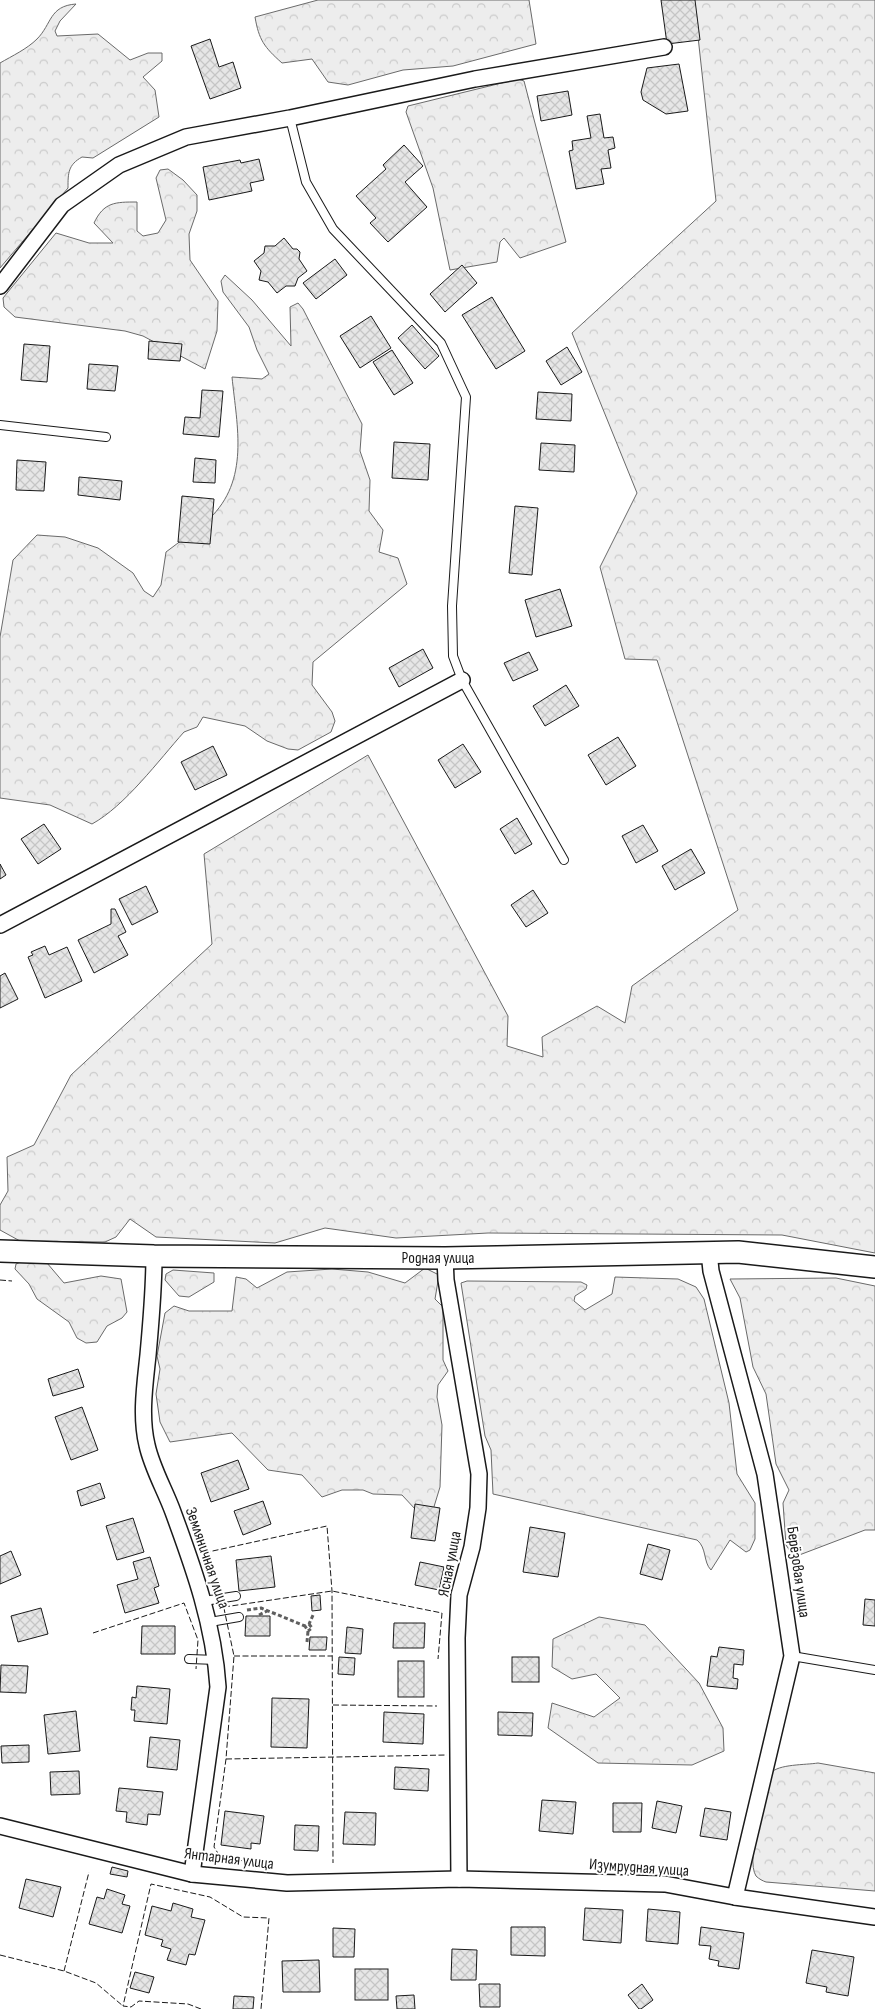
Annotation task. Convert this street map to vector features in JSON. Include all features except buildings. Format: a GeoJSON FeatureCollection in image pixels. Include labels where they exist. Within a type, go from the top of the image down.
{"type":"FeatureCollection","features":[{"type":"Feature","properties":{"kind":"street"},"geometry":{"type":"LineString","coordinates":[[0,286],[62,205],[119,165],[186,137],[290,118],[475,79],[664,46]]}},
{"type":"Feature","properties":{"kind":"street"},"geometry":{"type":"LineString","coordinates":[[0,925],[462,680]]}},
{"type":"Feature","properties":{"kind":"street","name":"Родная улица"},"geometry":{"type":"LineString","coordinates":[[0,1251],[154,1256],[444,1258],[738,1252],[875,1267]]}},
{"type":"Feature","properties":{"kind":"street","name":"Берёзовая улица"},"geometry":{"type":"LineString","coordinates":[[709,1252],[711,1271],[766,1474],[792,1656],[735,1897]]}},
{"type":"Feature","properties":{"kind":"street","name":"Земляничная улица"},"geometry":{"type":"LineString","coordinates":[[154,1256],[154,1296],[145,1390],[144,1425],[147,1446],[173,1511],[204,1601],[217,1660],[218,1687],[192,1874]]}},
{"type":"Feature","properties":{"kind":"street","name":"Ясная улица"},"geometry":{"type":"LineString","coordinates":[[444,1258],[446,1280],[479,1474],[478,1508],[472,1547],[459,1595],[458,1612],[459,1879]]}},
{"type":"Feature","properties":{"kind":"street","name":"Янтарная улица"},"geometry":{"type":"LineString","coordinates":[[0,1826],[192,1874],[287,1883],[459,1879]]}},
{"type":"Feature","properties":{"kind":"street","name":"Изумрудная улица"},"geometry":{"type":"LineString","coordinates":[[459,1879],[665,1884],[735,1897],[875,1917]]}},
{"type":"Feature","properties":{"kind":"lane"},"geometry":{"type":"LineString","coordinates":[[290,118],[306,182],[333,229],[441,343],[466,397],[452,606],[453,656],[462,680],[564,860]]}},
{"type":"Feature","properties":{"kind":"lane"},"geometry":{"type":"LineString","coordinates":[[0,425],[106,436]]}},
{"type":"Feature","properties":{"kind":"lane"},"geometry":{"type":"LineString","coordinates":[[204,1601],[236,1596]]}},
{"type":"Feature","properties":{"kind":"lane"},"geometry":{"type":"LineString","coordinates":[[210,1622],[239,1617]]}},
{"type":"Feature","properties":{"kind":"lane"},"geometry":{"type":"LineString","coordinates":[[792,1656],[875,1670]]}},
{"type":"Feature","properties":{"kind":"lane"},"geometry":{"type":"LineString","coordinates":[[189,1659],[217,1660]]}},
{"type":"Feature","properties":{"kind":"path"},"geometry":{"type":"LineString","coordinates":[[239,1617],[245,1610],[261,1608],[268,1610],[312,1628],[308,1631],[307,1642]]}},
{"type":"Feature","properties":{"kind":"path"},"geometry":{"type":"LineString","coordinates":[[259,1615],[268,1610]]}},
{"type":"Feature","properties":{"kind":"path"},"geometry":{"type":"LineString","coordinates":[[307,1625],[314,1613]]}},
{"type":"Feature","properties":{"kind":"green space"},"geometry":{"type":"Polygon","coordinates":[[[318,0],[529,0],[536,44],[453,66],[403,70],[348,85],[328,82],[312,59],[282,63],[263,43],[258,32],[255,17],[318,0]]]}},
{"type":"Feature","properties":{"kind":"green space"},"geometry":{"type":"Polygon","coordinates":[[[694,0],[875,0],[875,1253],[782,1235],[488,1233],[396,1238],[325,1228],[275,1243],[156,1237],[130,1219],[116,1237],[105,1242],[20,1241],[0,1230],[0,1205],[8,1191],[7,1157],[34,1145],[71,1075],[212,944],[204,854],[368,755],[508,1016],[507,1046],[543,1057],[542,1037],[597,1006],[625,1023],[632,986],[738,910],[657,660],[625,659],[600,567],[637,493],[572,333],[716,201],[694,0]]]}},
{"type":"Feature","properties":{"kind":"green space"},"geometry":{"type":"Polygon","coordinates":[[[76,4],[60,21],[55,31],[57,36],[98,34],[130,60],[148,53],[162,53],[162,61],[143,77],[155,90],[159,117],[93,158],[82,157],[77,160],[71,166],[68,188],[0,268],[0,63],[33,43],[61,8],[76,4]]]}},
{"type":"Feature","properties":{"kind":"green space"},"geometry":{"type":"Polygon","coordinates":[[[518,79],[524,81],[566,242],[520,258],[504,238],[500,242],[497,262],[450,270],[433,188],[406,112],[408,106],[518,79]]]}},
{"type":"Feature","properties":{"kind":"green space"},"geometry":{"type":"Polygon","coordinates":[[[168,169],[183,180],[197,195],[197,211],[189,234],[190,260],[218,301],[217,331],[205,369],[143,336],[125,331],[15,317],[4,307],[3,298],[56,233],[89,243],[113,243],[94,223],[106,207],[122,202],[137,202],[137,231],[143,236],[158,233],[166,220],[156,178],[160,170],[168,169]]]}},
{"type":"Feature","properties":{"kind":"green space"},"geometry":{"type":"Polygon","coordinates":[[[225,275],[252,300],[291,346],[290,307],[298,303],[303,309],[362,424],[360,451],[370,480],[369,511],[383,530],[379,552],[398,558],[407,584],[313,662],[312,685],[332,712],[335,721],[331,732],[298,750],[288,749],[267,741],[245,726],[203,717],[197,727],[184,732],[153,769],[117,806],[92,824],[50,805],[0,798],[0,637],[13,560],[37,535],[65,537],[98,548],[133,573],[144,591],[153,597],[161,585],[166,552],[209,519],[222,504],[231,487],[236,470],[238,452],[232,377],[262,379],[269,374],[257,350],[249,327],[223,292],[221,281],[225,275]]]}},
{"type":"Feature","properties":{"kind":"green space"},"geometry":{"type":"Polygon","coordinates":[[[25,1260],[47,1263],[64,1283],[101,1276],[121,1279],[127,1312],[122,1318],[107,1326],[97,1342],[86,1343],[77,1338],[69,1322],[37,1299],[29,1284],[15,1269],[16,1264],[25,1260]]]}},
{"type":"Feature","properties":{"kind":"green space"},"geometry":{"type":"Polygon","coordinates":[[[425,1268],[439,1275],[435,1299],[443,1307],[443,1360],[448,1371],[438,1385],[437,1397],[442,1425],[440,1487],[433,1510],[416,1510],[402,1495],[373,1494],[363,1490],[342,1490],[322,1497],[302,1475],[268,1470],[232,1433],[170,1442],[160,1422],[156,1394],[160,1369],[157,1356],[165,1313],[174,1306],[189,1311],[232,1311],[236,1277],[246,1279],[257,1288],[287,1272],[332,1269],[368,1272],[405,1283],[425,1268]]]}},
{"type":"Feature","properties":{"kind":"green space"},"geometry":{"type":"Polygon","coordinates":[[[173,1270],[214,1273],[214,1282],[189,1297],[179,1296],[165,1280],[166,1274],[173,1270]]]}},
{"type":"Feature","properties":{"kind":"green space"},"geometry":{"type":"Polygon","coordinates":[[[615,1277],[678,1279],[696,1287],[704,1299],[729,1403],[737,1474],[755,1503],[755,1539],[750,1550],[746,1552],[730,1540],[711,1570],[702,1547],[697,1540],[493,1494],[491,1450],[485,1436],[461,1283],[467,1281],[581,1282],[587,1285],[586,1289],[575,1296],[574,1301],[585,1310],[612,1294],[615,1277]]]}},
{"type":"Feature","properties":{"kind":"green space"},"geometry":{"type":"Polygon","coordinates":[[[836,1278],[875,1286],[875,1530],[865,1530],[794,1557],[786,1545],[783,1503],[789,1490],[776,1464],[766,1394],[753,1367],[740,1298],[730,1279],[836,1278]]]}},
{"type":"Feature","properties":{"kind":"green space"},"geometry":{"type":"Polygon","coordinates":[[[599,1617],[645,1625],[699,1683],[723,1728],[724,1751],[692,1765],[598,1763],[548,1728],[552,1703],[594,1717],[620,1698],[596,1674],[572,1679],[552,1667],[553,1639],[599,1617]]]}},
{"type":"Feature","properties":{"kind":"green space"},"geometry":{"type":"Polygon","coordinates":[[[818,1763],[875,1773],[875,1891],[766,1882],[756,1876],[753,1868],[755,1841],[771,1773],[786,1766],[818,1763]]]}},
{"type":"Feature","properties":{"kind":"fence"},"geometry":{"type":"LineString","coordinates":[[0,1280],[12,1281]]}},
{"type":"Feature","properties":{"kind":"fence"},"geometry":{"type":"LineString","coordinates":[[269,1864],[221,1858],[214,1847],[226,1759],[234,1656],[222,1599],[208,1552],[327,1526],[332,1591],[333,1863]]}},
{"type":"Feature","properties":{"kind":"fence"},"geometry":{"type":"LineString","coordinates":[[224,1607],[332,1591],[442,1613],[438,1659]]}},
{"type":"Feature","properties":{"kind":"fence"},"geometry":{"type":"LineString","coordinates":[[93,1633],[184,1603],[198,1640],[196,1669]]}},
{"type":"Feature","properties":{"kind":"fence"},"geometry":{"type":"LineString","coordinates":[[234,1656],[332,1656]]}},
{"type":"Feature","properties":{"kind":"fence"},"geometry":{"type":"LineString","coordinates":[[333,1705],[437,1706]]}},
{"type":"Feature","properties":{"kind":"fence"},"geometry":{"type":"LineString","coordinates":[[226,1759],[447,1755]]}},
{"type":"Feature","properties":{"kind":"fence"},"geometry":{"type":"LineString","coordinates":[[64,1971],[89,1872]]}},
{"type":"Feature","properties":{"kind":"fence"},"geometry":{"type":"LineString","coordinates":[[201,2009],[188,2004],[139,2001],[131,2007],[123,2006],[151,1884],[210,1897],[243,1917],[269,1918],[261,2009]]}},
{"type":"Feature","properties":{"kind":"fence"},"geometry":{"type":"LineString","coordinates":[[0,1955],[64,1971],[96,1983],[123,2006]]}}]}
